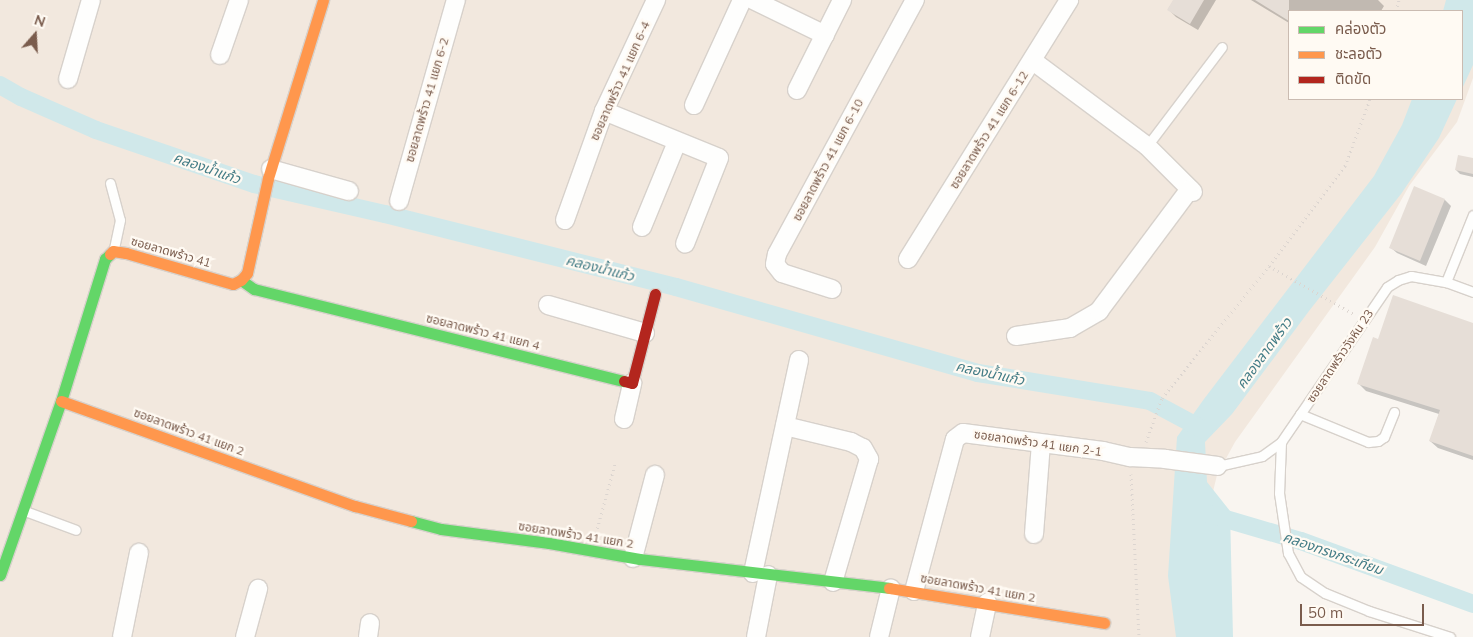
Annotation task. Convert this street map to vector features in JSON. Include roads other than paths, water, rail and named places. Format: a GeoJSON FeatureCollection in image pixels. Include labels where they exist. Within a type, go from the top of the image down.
{"type":"FeatureCollection","features":[{"type":"Feature","properties":{"kind":"street"},"geometry":{"type":"LineString","coordinates":[[68,79],[91,0]]}},
{"type":"Feature","properties":{"kind":"street"},"geometry":{"type":"LineString","coordinates":[[220,55],[239,0]]}},
{"type":"Feature","properties":{"kind":"street"},"geometry":{"type":"LineString","coordinates":[[241,280],[247,273],[270,174],[323,0]]}},
{"type":"Feature","properties":{"kind":"street","name":"ซอยลาดพร้าว 41 แยก 6-2"},"geometry":{"type":"LineString","coordinates":[[399,201],[456,0]]}},
{"type":"Feature","properties":{"kind":"street","name":"ซอยลาดพร้าว 41 แยก 6-4"},"geometry":{"type":"LineString","coordinates":[[565,220],[604,110],[656,0]]}},
{"type":"Feature","properties":{"kind":"street"},"geometry":{"type":"LineString","coordinates":[[694,105],[742,0]]}},
{"type":"Feature","properties":{"kind":"street"},"geometry":{"type":"LineString","coordinates":[[753,0],[825,35]]}},
{"type":"Feature","properties":{"kind":"street","name":"ซอยลาดพร้าว 41 แยก 6-10"},"geometry":{"type":"LineString","coordinates":[[832,289],[782,274],[775,264],[776,258],[914,0]]}},
{"type":"Feature","properties":{"kind":"street","name":"ซอยลาดพร้าว 41 แยก 6-12"},"geometry":{"type":"LineString","coordinates":[[908,259],[1070,0]]}},
{"type":"Feature","properties":{"kind":"street"},"geometry":{"type":"LineString","coordinates":[[797,90],[825,35],[836,2]]}},
{"type":"Feature","properties":{"kind":"street"},"geometry":{"type":"LineString","coordinates":[[1016,336],[1070,328],[1100,311],[1192,191],[1147,146],[1033,61]]}},
{"type":"Feature","properties":{"kind":"street"},"geometry":{"type":"LineString","coordinates":[[604,110],[677,142],[720,158],[685,244]]}},
{"type":"Feature","properties":{"kind":"street"},"geometry":{"type":"LineString","coordinates":[[642,227],[677,142]]}},
{"type":"Feature","properties":{"kind":"street"},"geometry":{"type":"LineString","coordinates":[[270,174],[349,192]]}},
{"type":"Feature","properties":{"kind":"street","name":"ซอยลาดพร้าว 41"},"geometry":{"type":"LineString","coordinates":[[0,575],[60,401],[105,259],[114,251],[233,284],[241,280]]}},
{"type":"Feature","properties":{"kind":"street","name":"ซอยลาดพร้าว 41 แยก 4"},"geometry":{"type":"LineString","coordinates":[[241,280],[254,289],[632,383]]}},
{"type":"Feature","properties":{"kind":"street"},"geometry":{"type":"LineString","coordinates":[[624,419],[655,294]]}},
{"type":"Feature","properties":{"kind":"street"},"geometry":{"type":"LineString","coordinates":[[548,305],[645,333]]}},
{"type":"Feature","properties":{"kind":"street"},"geometry":{"type":"LineString","coordinates":[[756,637],[761,574],[785,426],[799,360]]}},
{"type":"Feature","properties":{"kind":"street","name":"ซอยลาดพร้าว 41 แยก 2"},"geometry":{"type":"LineString","coordinates":[[60,401],[355,506],[441,529],[592,550],[633,558],[914,591],[1104,623]]}},
{"type":"Feature","properties":{"kind":"street"},"geometry":{"type":"LineString","coordinates":[[785,426],[851,442],[863,448],[869,459],[832,582]]}},
{"type":"Feature","properties":{"kind":"street","name":"ซอยลาดพร้าว 41 แยก 2-1"},"geometry":{"type":"LineString","coordinates":[[914,591],[955,439],[963,434],[974,434],[1130,457],[1165,458],[1218,466]]}},
{"type":"Feature","properties":{"kind":"street"},"geometry":{"type":"LineString","coordinates":[[1034,534],[1042,444]]}},
{"type":"Feature","properties":{"kind":"street"},"geometry":{"type":"LineString","coordinates":[[633,558],[655,476]]}},
{"type":"Feature","properties":{"kind":"street"},"geometry":{"type":"LineString","coordinates":[[122,637],[139,553]]}},
{"type":"Feature","properties":{"kind":"street"},"geometry":{"type":"LineString","coordinates":[[879,637],[891,588]]}},
{"type":"Feature","properties":{"kind":"street"},"geometry":{"type":"LineString","coordinates":[[245,637],[258,589]]}},
{"type":"Feature","properties":{"kind":"street"},"geometry":{"type":"LineString","coordinates":[[980,637],[987,603]]}},
{"type":"Feature","properties":{"kind":"lane"},"geometry":{"type":"LineString","coordinates":[[1147,146],[1222,46]]}},
{"type":"Feature","properties":{"kind":"lane"},"geometry":{"type":"LineString","coordinates":[[110,183],[120,220],[114,251]]}},
{"type":"Feature","properties":{"kind":"lane"},"geometry":{"type":"LineString","coordinates":[[1446,282],[1473,215]]}},
{"type":"Feature","properties":{"kind":"lane","name":"ซอยลาดพร้าววังหิน 23"},"geometry":{"type":"LineString","coordinates":[[1218,466],[1262,456],[1281,442],[1387,288],[1398,280],[1411,276],[1446,282],[1473,292]]}},
{"type":"Feature","properties":{"kind":"lane"},"geometry":{"type":"LineString","coordinates":[[1300,414],[1368,442],[1378,441],[1384,436],[1394,412]]}},
{"type":"Feature","properties":{"kind":"lane"},"geometry":{"type":"LineString","coordinates":[[1281,442],[1279,493],[1288,553],[1301,577],[1325,593],[1369,611],[1450,637]]}},
{"type":"Feature","properties":{"kind":"lane"},"geometry":{"type":"LineString","coordinates":[[23,510],[76,530]]}},
{"type":"Feature","properties":{"kind":"water"},"geometry":{"type":"Polygon","coordinates":[[[1446,0],[1473,0],[1473,65],[1463,87],[1463,10],[1443,10],[1446,0]]]}},
{"type":"Feature","properties":{"kind":"water","name":"คลองลาดพร้าว"},"geometry":{"type":"Polygon","coordinates":[[[1412,100],[1457,100],[1439,138],[1401,194],[1309,311],[1232,414],[1205,442],[1207,482],[1230,511],[1233,637],[1176,637],[1168,576],[1177,437],[1374,176],[1402,125],[1412,100]]]}},
{"type":"Feature","properties":{"kind":"waterway","name":"คลองน้ำแก้ว"},"geometry":{"type":"LineString","coordinates":[[0,85],[21,97],[96,130],[254,184],[385,214],[676,287],[978,373],[1150,401],[1204,430]]}},
{"type":"Feature","properties":{"kind":"waterway","name":"คลองทรงกระเทียม"},"geometry":{"type":"LineString","coordinates":[[1209,514],[1301,541],[1473,604]]}}]}
